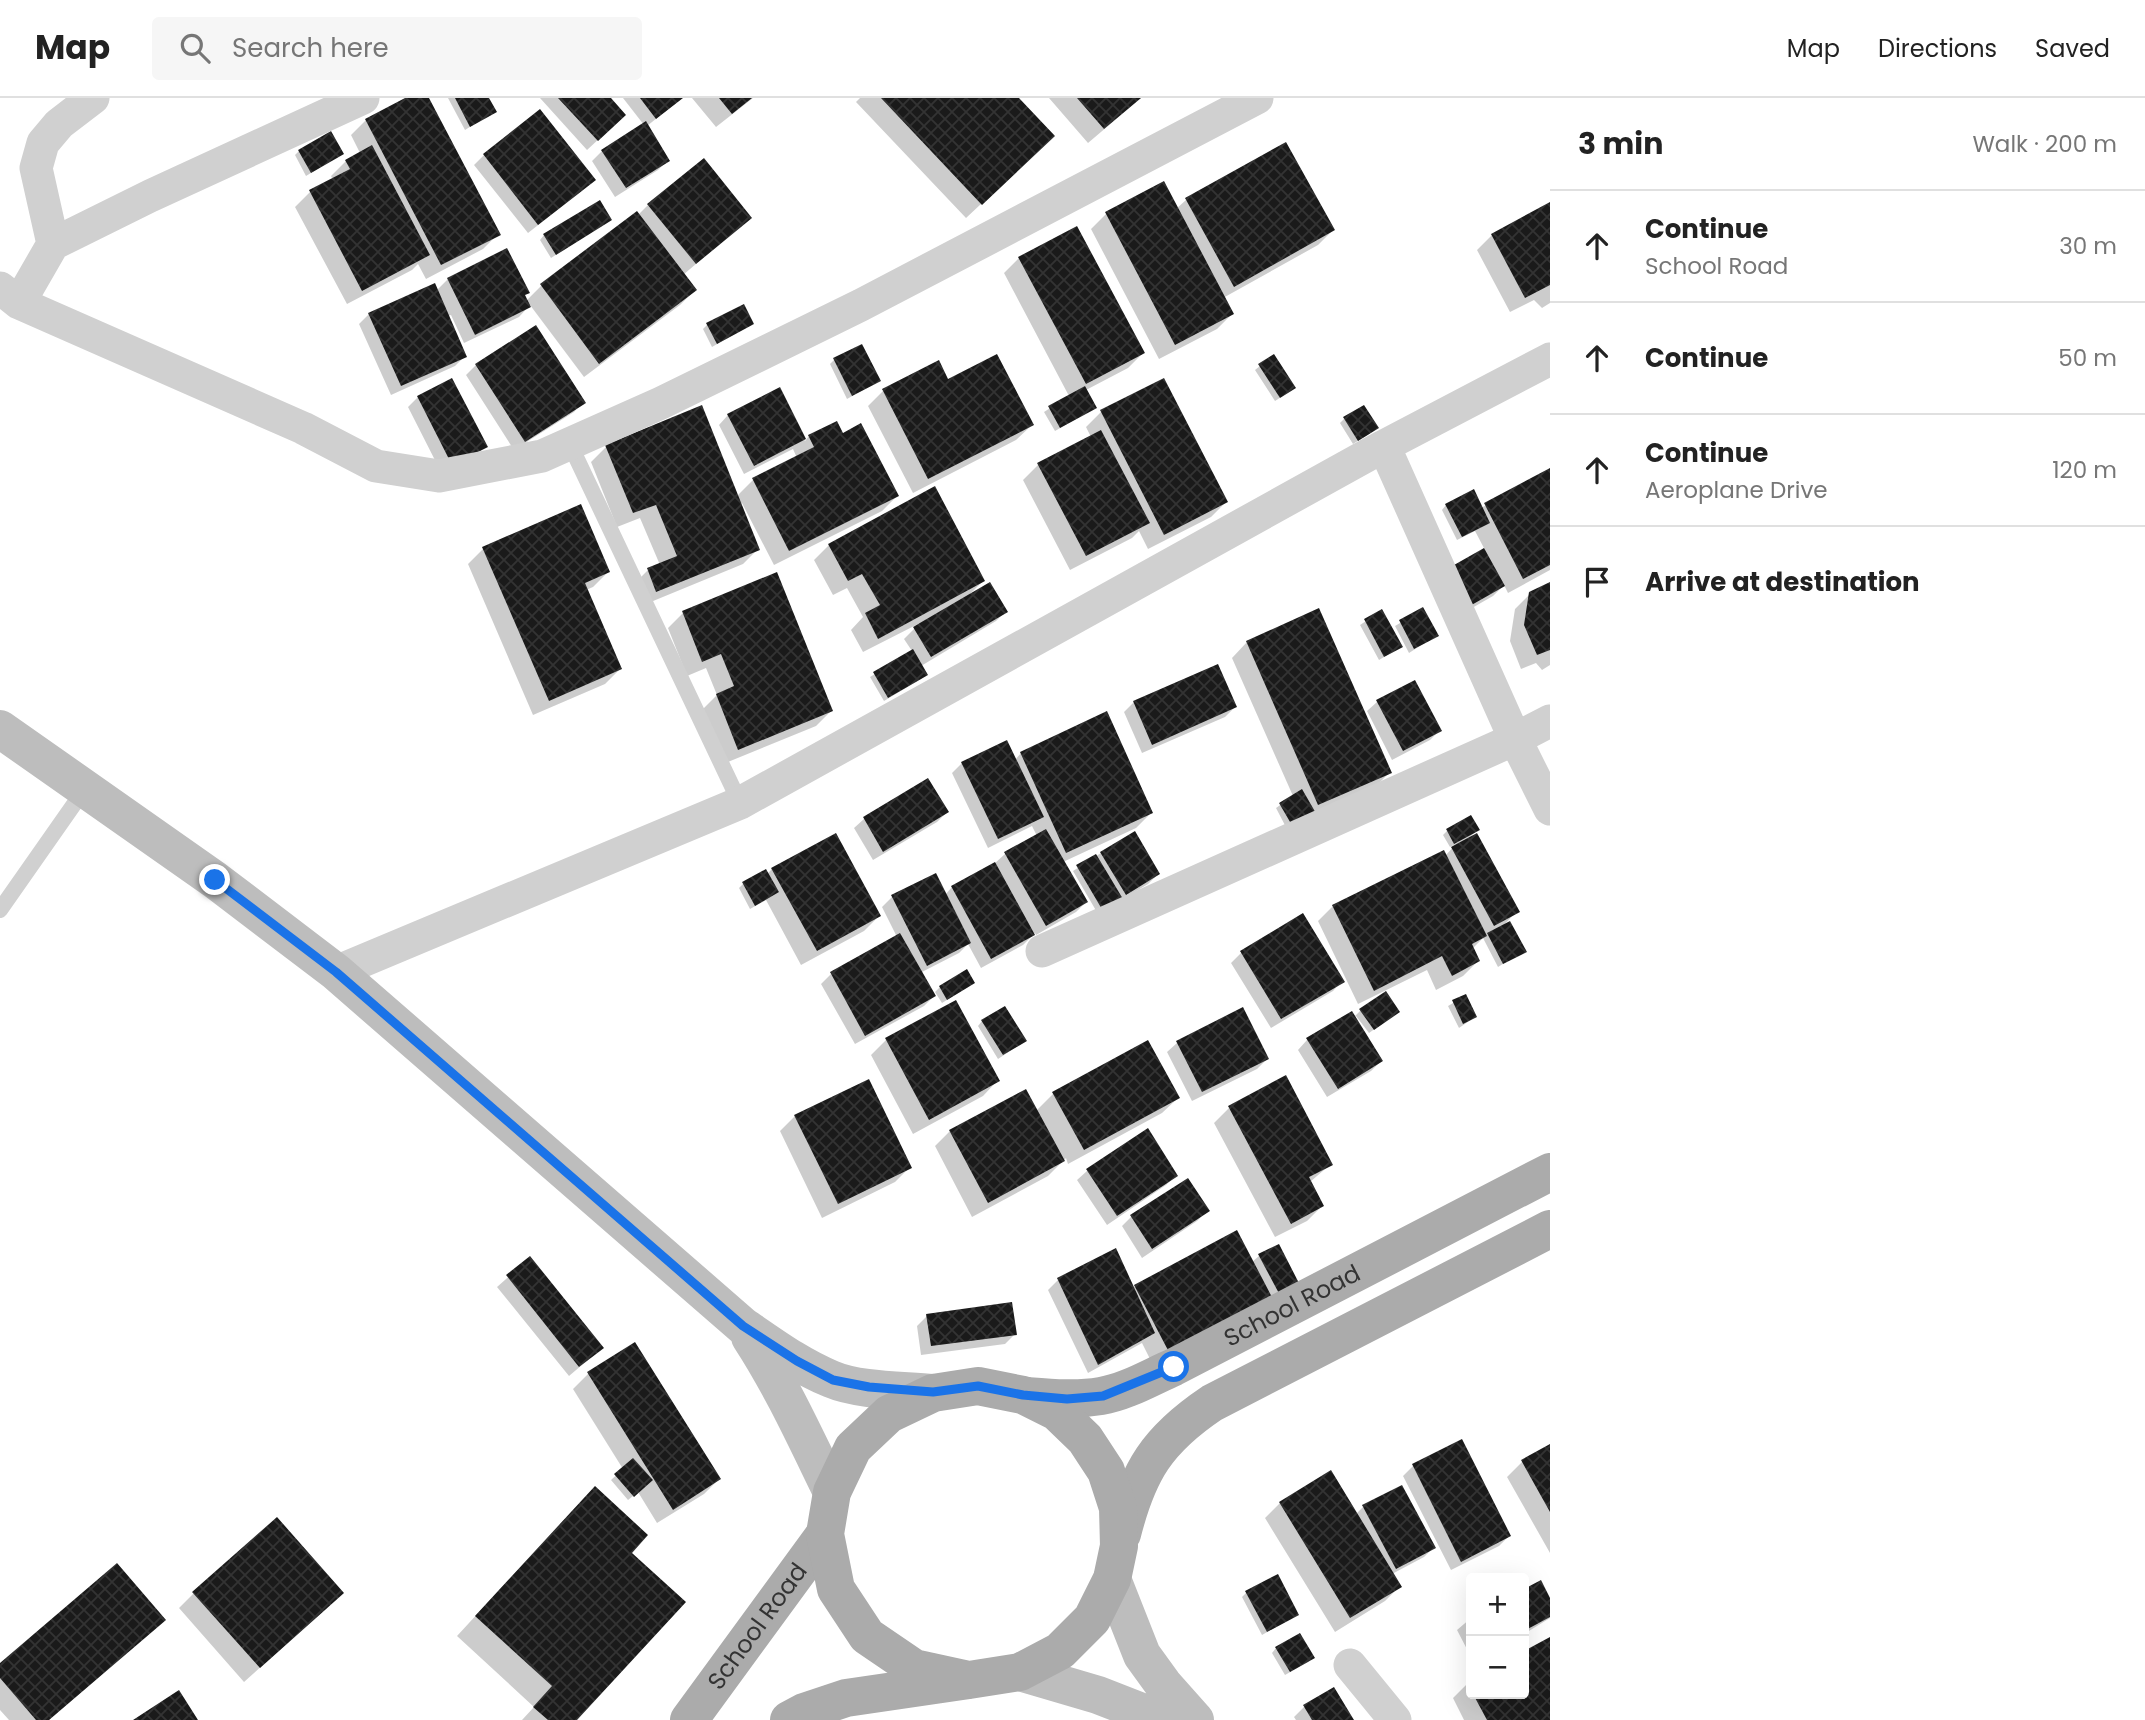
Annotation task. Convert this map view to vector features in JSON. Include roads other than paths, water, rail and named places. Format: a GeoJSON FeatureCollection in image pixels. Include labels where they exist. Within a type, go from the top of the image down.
{"type":"FeatureCollection","features":[{"type":"Feature","properties":{"kind":"main road","name":"School Road"},"geometry":{"type":"LineString","coordinates":[[1023,1395],[1067,1399],[1103,1396],[1138,1383],[1174,1367],[1550,1172]]}},
{"type":"Feature","properties":{"kind":"main road","name":"School Road"},"geometry":{"type":"LineString","coordinates":[[789,1720],[846,1698],[1020,1672],[1060,1651],[1092,1619],[1116,1562],[1131,1498],[1144,1471],[1162,1444],[1186,1420],[1550,1229]]}},
{"type":"Feature","properties":{"kind":"main road"},"geometry":{"type":"LineString","coordinates":[[969,1680],[914,1668],[867,1636],[836,1589],[825,1534],[832,1492],[853,1448],[889,1413],[933,1392],[978,1386],[1023,1395],[1057,1412],[1086,1439],[1106,1471],[1118,1508],[1116,1562]]}},
{"type":"Feature","properties":{"kind":"main road","name":"School Road"},"geometry":{"type":"LineString","coordinates":[[689,1720],[825,1534]]}},
{"type":"Feature","properties":{"kind":"street"},"geometry":{"type":"LineString","coordinates":[[53,244],[36,168],[43,143],[60,124],[93,98]]}},
{"type":"Feature","properties":{"kind":"street"},"geometry":{"type":"LineString","coordinates":[[363,98],[53,244],[9,295],[303,428],[376,466],[439,476],[542,456],[661,403],[861,305],[1257,98]]}},
{"type":"Feature","properties":{"kind":"street"},"geometry":{"type":"LineString","coordinates":[[336,972],[740,803],[1384,446],[1550,359]]}},
{"type":"Feature","properties":{"kind":"street"},"geometry":{"type":"LineString","coordinates":[[1384,446],[1515,739],[1550,809]]}},
{"type":"Feature","properties":{"kind":"street"},"geometry":{"type":"LineString","coordinates":[[1042,951],[1550,721]]}},
{"type":"Feature","properties":{"kind":"street"},"geometry":{"type":"LineString","coordinates":[[0,729],[215,880],[336,972],[743,1326],[797,1361],[833,1380],[869,1387],[933,1392]]}},
{"type":"Feature","properties":{"kind":"street"},"geometry":{"type":"LineString","coordinates":[[743,1326],[774,1373],[832,1492]]}},
{"type":"Feature","properties":{"kind":"street"},"geometry":{"type":"LineString","coordinates":[[1116,1562],[1142,1655],[1195,1720]]}},
{"type":"Feature","properties":{"kind":"street"},"geometry":{"type":"LineString","coordinates":[[1350,1665],[1395,1720]]}},
{"type":"Feature","properties":{"kind":"street"},"geometry":{"type":"LineString","coordinates":[[1020,1672],[1098,1695],[1161,1720]]}},
{"type":"Feature","properties":{"kind":"lane"},"geometry":{"type":"LineString","coordinates":[[575,455],[740,803]]}},
{"type":"Feature","properties":{"kind":"lane"},"geometry":{"type":"LineString","coordinates":[[0,910],[84,790]]}}]}
